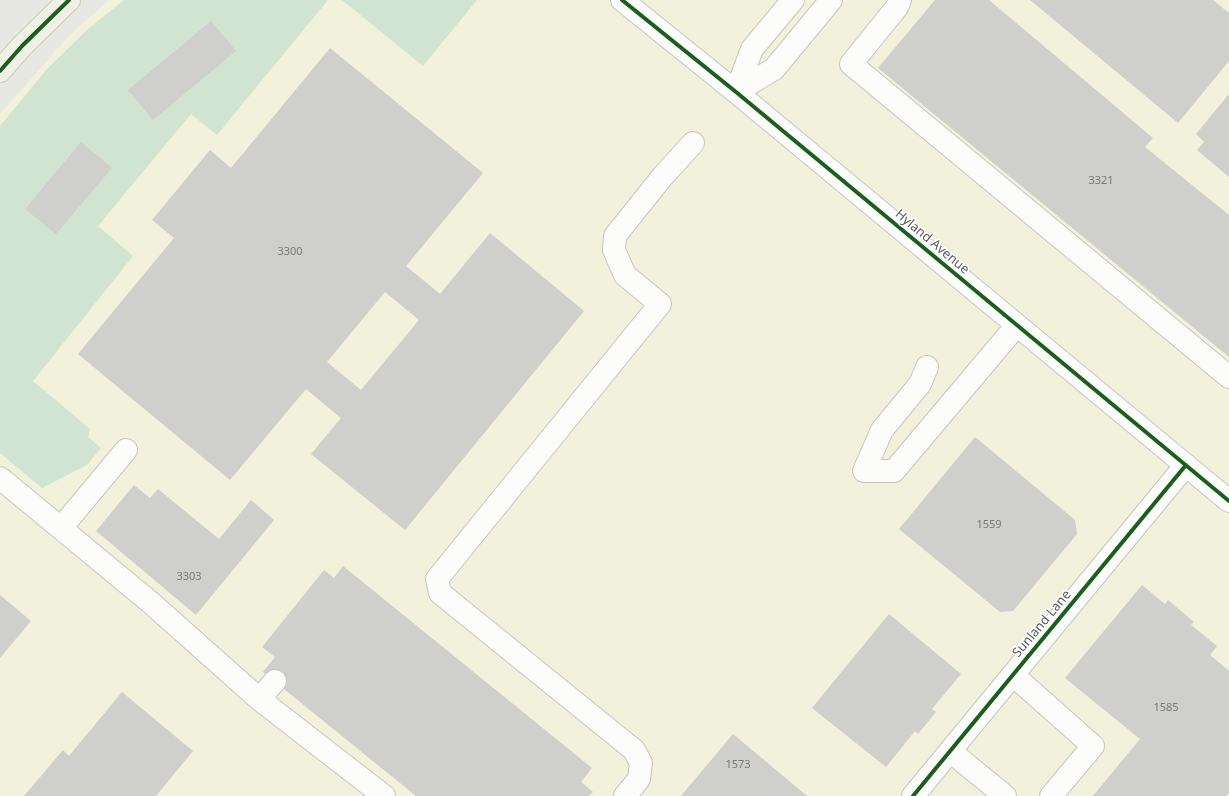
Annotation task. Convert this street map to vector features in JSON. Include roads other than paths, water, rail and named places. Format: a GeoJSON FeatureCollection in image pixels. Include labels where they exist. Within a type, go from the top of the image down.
{"type":"FeatureCollection","features":[{"type":"Feature","properties":{"kind":"main road"},"geometry":{"type":"LineString","coordinates":[[0,71],[22,46],[69,0]]}},
{"type":"Feature","properties":{"kind":"street","name":"Hyland Avenue"},"geometry":{"type":"LineString","coordinates":[[622,0],[736,92],[1229,501]]}},
{"type":"Feature","properties":{"kind":"street"},"geometry":{"type":"LineString","coordinates":[[736,92],[752,49],[793,0]]}},
{"type":"Feature","properties":{"kind":"street"},"geometry":{"type":"LineString","coordinates":[[736,92],[774,69],[831,0]]}},
{"type":"Feature","properties":{"kind":"street"},"geometry":{"type":"LineString","coordinates":[[900,0],[897,7],[851,64],[1229,377]]}},
{"type":"Feature","properties":{"kind":"street"},"geometry":{"type":"LineString","coordinates":[[625,796],[638,779],[641,763],[634,750],[440,594],[437,579],[660,304],[625,275],[614,250],[615,236],[663,176],[693,143]]}},
{"type":"Feature","properties":{"kind":"street"},"geometry":{"type":"LineString","coordinates":[[927,366],[920,384],[882,430],[864,471],[894,471],[1017,325]]}},
{"type":"Feature","properties":{"kind":"street"},"geometry":{"type":"LineString","coordinates":[[61,528],[126,450]]}},
{"type":"Feature","properties":{"kind":"street","name":"Sunland Lane"},"geometry":{"type":"LineString","coordinates":[[912,796],[1186,465]]}},
{"type":"Feature","properties":{"kind":"street"},"geometry":{"type":"LineString","coordinates":[[0,478],[150,602],[259,699],[384,796]]}},
{"type":"Feature","properties":{"kind":"street"},"geometry":{"type":"LineString","coordinates":[[1013,675],[1093,746],[1051,796]]}},
{"type":"Feature","properties":{"kind":"street"},"geometry":{"type":"LineString","coordinates":[[259,699],[275,681]]}},
{"type":"Feature","properties":{"kind":"street"},"geometry":{"type":"LineString","coordinates":[[950,751],[1005,796]]}}]}
